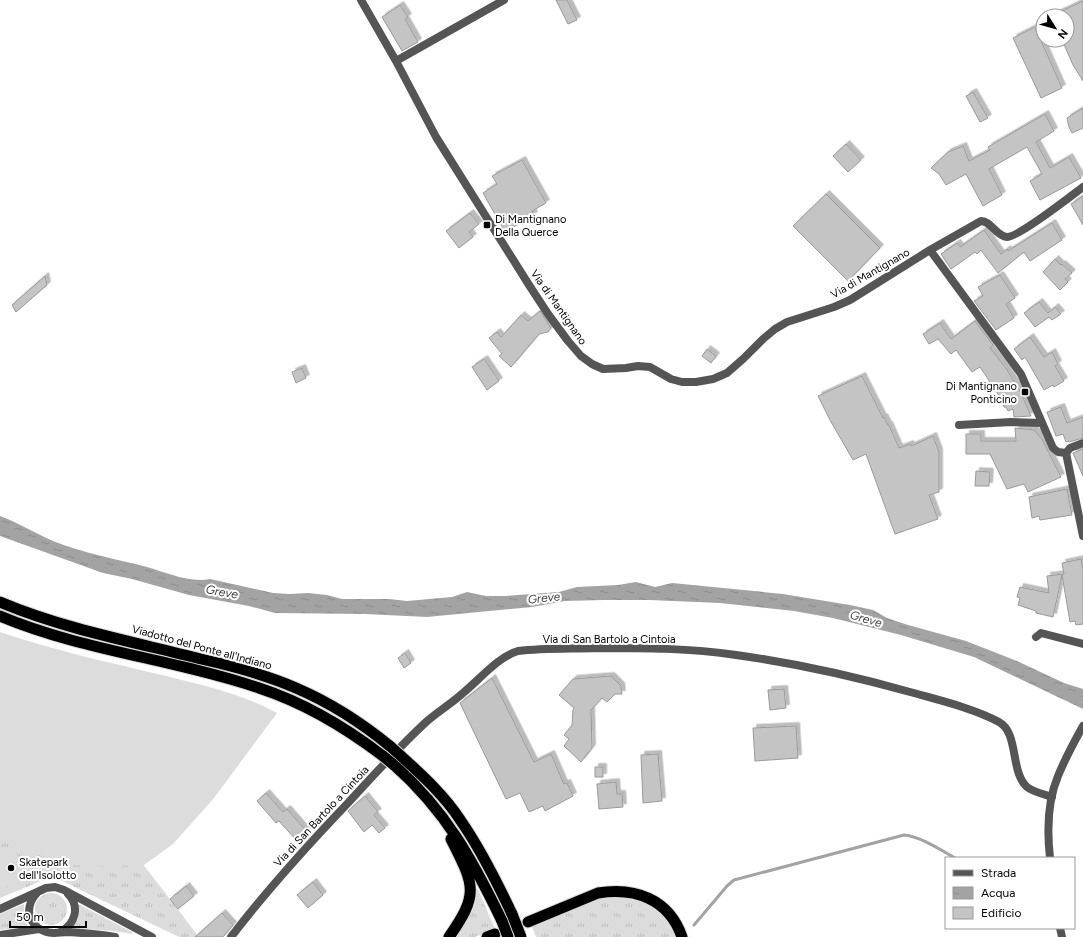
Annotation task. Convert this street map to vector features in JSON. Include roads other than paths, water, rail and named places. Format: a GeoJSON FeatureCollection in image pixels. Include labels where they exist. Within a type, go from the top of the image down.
{"type":"FeatureCollection","features":[{"type":"Feature","properties":{"kind":"highway","name":"Viadotto del Ponte all'Indiano"},"geometry":{"type":"LineString","coordinates":[[0,602],[31,614],[73,627],[230,666],[295,687],[353,718],[391,747],[425,778],[460,819],[495,878],[521,937]]}},
{"type":"Feature","properties":{"kind":"highway"},"geometry":{"type":"LineString","coordinates":[[0,616],[39,630],[85,643],[231,679],[260,688],[325,716],[360,738],[383,761],[394,765],[420,790],[437,810],[462,845],[481,878],[502,921],[508,937]]}},
{"type":"Feature","properties":{"kind":"highway"},"geometry":{"type":"LineString","coordinates":[[437,810],[467,870],[471,886],[466,911],[448,935]]}},
{"type":"Feature","properties":{"kind":"highway"},"geometry":{"type":"LineString","coordinates":[[528,922],[598,893],[611,891],[630,892],[646,897],[663,908],[673,919],[682,937]]}},
{"type":"Feature","properties":{"kind":"street","name":"Via di Mantignano"},"geometry":{"type":"LineString","coordinates":[[361,0],[396,61],[436,137],[548,314],[581,356],[592,364],[603,369],[638,366],[650,367],[671,379],[682,382],[696,382],[713,379],[727,373],[743,360],[775,329],[787,322],[828,309],[850,300],[930,250],[981,221],[986,221],[1002,235],[1007,237],[1011,236],[1030,226],[1083,187]]}},
{"type":"Feature","properties":{"kind":"street"},"geometry":{"type":"LineString","coordinates":[[396,61],[504,0]]}},
{"type":"Feature","properties":{"kind":"street"},"geometry":{"type":"LineString","coordinates":[[930,250],[1014,363],[1026,384],[1053,448],[1058,452],[1066,453]]}},
{"type":"Feature","properties":{"kind":"street"},"geometry":{"type":"LineString","coordinates":[[959,425],[1012,422],[1042,423]]}},
{"type":"Feature","properties":{"kind":"street"},"geometry":{"type":"LineString","coordinates":[[1066,453],[1070,448],[1083,443]]}},
{"type":"Feature","properties":{"kind":"street"},"geometry":{"type":"LineString","coordinates":[[1066,453],[1083,536]]}},
{"type":"Feature","properties":{"kind":"street"},"geometry":{"type":"LineString","coordinates":[[1036,636],[1040,633],[1083,644]]}},
{"type":"Feature","properties":{"kind":"street","name":"Via di San Bartolo a Cintoia"},"geometry":{"type":"LineString","coordinates":[[231,937],[295,859],[383,761],[426,722],[463,694],[501,660],[513,653],[526,650],[575,648],[664,649],[735,654],[822,670],[881,684],[941,701],[1002,724],[1008,731],[1018,770],[1025,785],[1052,797]]}},
{"type":"Feature","properties":{"kind":"street"},"geometry":{"type":"LineString","coordinates":[[1050,857],[1048,824],[1052,797],[1058,776],[1083,726]]}},
{"type":"Feature","properties":{"kind":"street"},"geometry":{"type":"LineString","coordinates":[[0,909],[46,888],[55,888],[64,890],[67,893],[152,937]]}},
{"type":"Feature","properties":{"kind":"street"},"geometry":{"type":"LineString","coordinates":[[38,892],[30,904],[30,914],[33,922],[39,929],[47,933],[91,933],[115,937]]}},
{"type":"Feature","properties":{"kind":"street"},"geometry":{"type":"LineString","coordinates":[[59,932],[68,926],[74,917],[75,907],[67,893]]}},
{"type":"Feature","properties":{"kind":"street"},"geometry":{"type":"LineString","coordinates":[[0,935],[39,929]]}},
{"type":"Feature","properties":{"kind":"water","name":"Greve"},"geometry":{"type":"Polygon","coordinates":[[[0,516],[53,541],[88,552],[147,567],[186,579],[210,579],[273,593],[308,593],[327,595],[342,599],[389,599],[407,601],[452,597],[467,592],[486,596],[505,596],[559,592],[577,587],[618,585],[636,582],[655,587],[672,583],[783,594],[850,605],[873,610],[887,618],[908,625],[966,641],[1017,661],[1064,683],[1083,689],[1083,709],[974,657],[901,635],[833,618],[794,611],[720,603],[603,600],[565,601],[532,607],[427,617],[365,614],[275,613],[249,606],[189,595],[132,579],[103,573],[0,536],[0,516]]]}},
{"type":"Feature","properties":{"kind":"waterway"},"geometry":{"type":"LineString","coordinates":[[694,925],[727,886],[734,880],[904,835],[924,841],[953,857]]}},
{"type":"Feature","properties":{"kind":"place","name":"Di Mantignano Della Querce"},"geometry":{"type":"Point","coordinates":[487,225]}},
{"type":"Feature","properties":{"kind":"place","name":"Di Mantignano Ponticino"},"geometry":{"type":"Point","coordinates":[1025,392]}},
{"type":"Feature","properties":{"kind":"place","name":"Skatepark dell'Isolotto"},"geometry":{"type":"Point","coordinates":[11,868]}}]}
